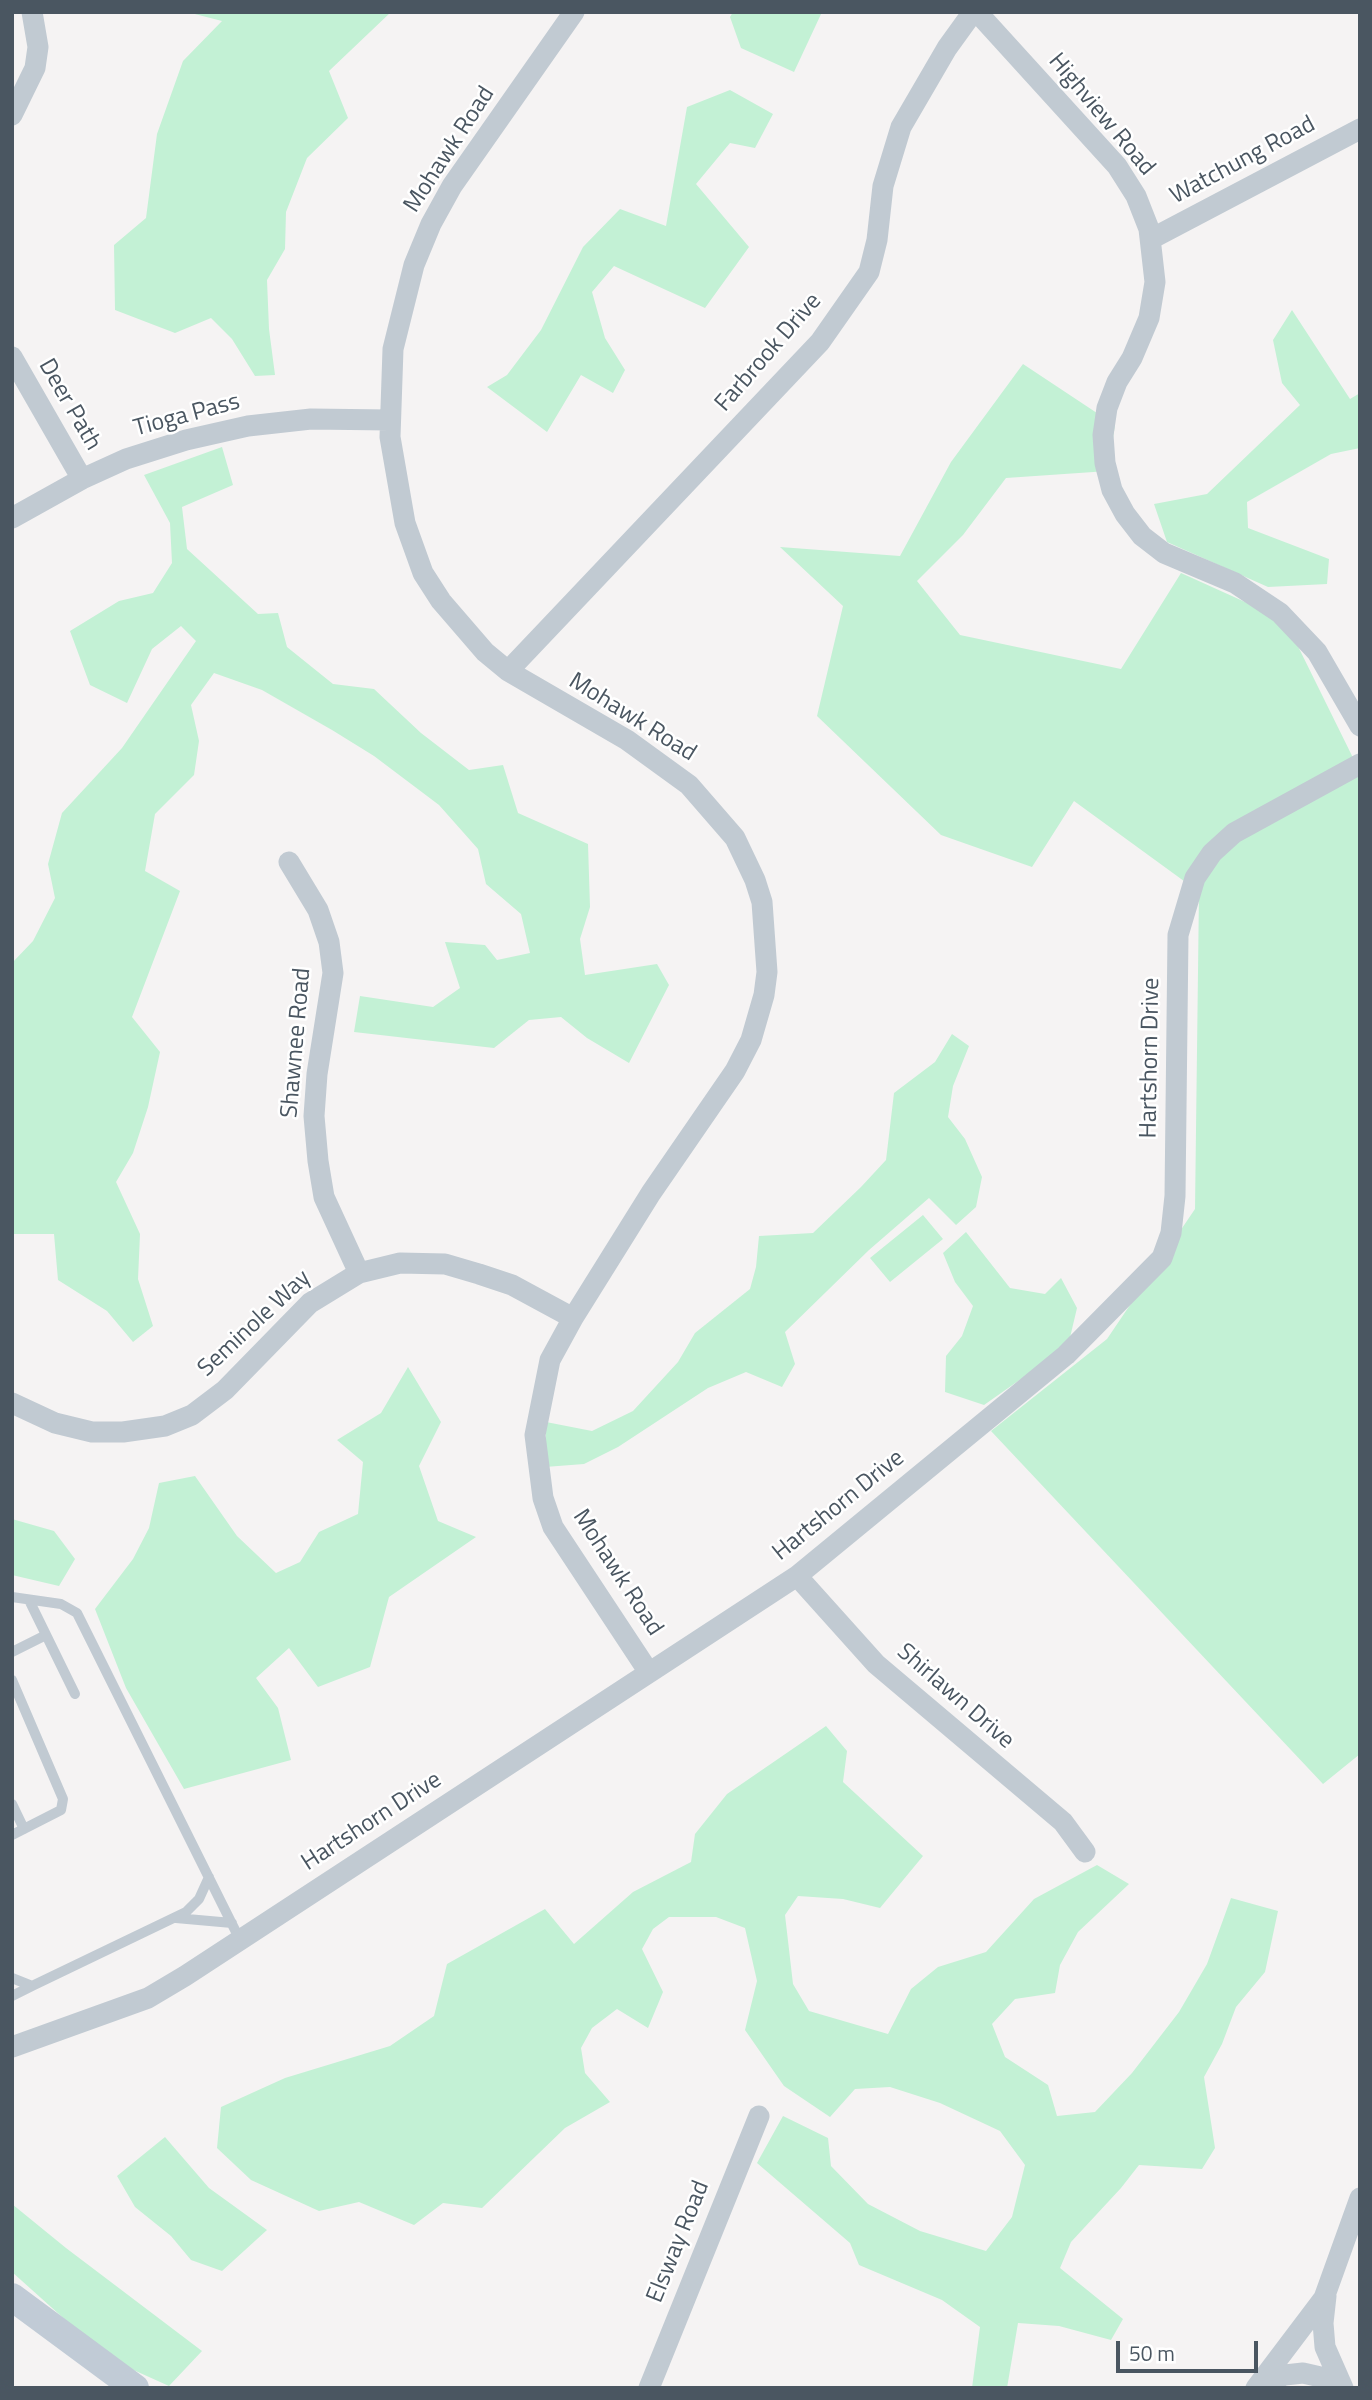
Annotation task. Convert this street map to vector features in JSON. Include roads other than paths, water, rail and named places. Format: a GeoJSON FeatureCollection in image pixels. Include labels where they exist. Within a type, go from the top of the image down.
{"type":"FeatureCollection","features":[{"type":"Feature","properties":{"kind":"street"},"geometry":{"type":"LineString","coordinates":[[12,115],[35,68],[38,47],[32,12]]}},
{"type":"Feature","properties":{"kind":"street","name":"Mohawk Road"},"geometry":{"type":"LineString","coordinates":[[575,12],[452,186],[431,224],[401,306],[393,349],[389,420],[395,481],[405,523],[422,573],[462,628],[508,671],[540,692],[627,740],[680,778],[706,801],[721,818],[746,858],[755,880],[766,925],[764,995],[741,1061],[651,1193],[573,1318],[551,1360],[535,1436],[543,1498],[553,1527],[649,1671]]}},
{"type":"Feature","properties":{"kind":"street","name":"Highview Road"},"geometry":{"type":"LineString","coordinates":[[975,12],[1117,166],[1136,196],[1151,239],[1155,282],[1149,318],[1107,408],[1103,449],[1112,490],[1133,525],[1164,553],[1235,583],[1280,613],[1299,631],[1332,674],[1360,726]]}},
{"type":"Feature","properties":{"kind":"street","name":"Farbrook Drive"},"geometry":{"type":"LineString","coordinates":[[508,671],[820,342],[869,272],[877,240],[883,186],[901,127],[947,48],[975,12]]}},
{"type":"Feature","properties":{"kind":"street","name":"Watchung Road"},"geometry":{"type":"LineString","coordinates":[[1151,239],[1360,129]]}},
{"type":"Feature","properties":{"kind":"street","name":"Deer Path"},"geometry":{"type":"LineString","coordinates":[[12,358],[82,479]]}},
{"type":"Feature","properties":{"kind":"street","name":"Tioga Pass"},"geometry":{"type":"LineString","coordinates":[[12,518],[82,479],[126,459],[186,440],[248,426],[311,419],[389,420]]}},
{"type":"Feature","properties":{"kind":"street","name":"Hartshorn Drive"},"geometry":{"type":"LineString","coordinates":[[12,2047],[148,1998],[236,1932],[797,1576],[1066,1355],[1162,1258],[1171,1233],[1175,1196],[1178,935],[1195,878],[1212,853],[1234,833],[1360,764]]}},
{"type":"Feature","properties":{"kind":"street","name":"Shawnee Road"},"geometry":{"type":"LineString","coordinates":[[289,862],[318,910],[329,942],[333,973],[317,1074],[315,1105],[318,1161],[324,1197],[359,1273]]}},
{"type":"Feature","properties":{"kind":"street","name":"Seminole Way"},"geometry":{"type":"LineString","coordinates":[[12,1403],[55,1423],[92,1433],[165,1426],[192,1415],[225,1391],[310,1303],[359,1273],[400,1263],[444,1264],[512,1285],[573,1318]]}},
{"type":"Feature","properties":{"kind":"street","name":"Shirlawn Drive"},"geometry":{"type":"LineString","coordinates":[[797,1576],[876,1664],[1063,1822],[1085,1852]]}},
{"type":"Feature","properties":{"kind":"street","name":"Elsway Road"},"geometry":{"type":"LineString","coordinates":[[649,2388],[758,2116]]}},
{"type":"Feature","properties":{"kind":"street"},"geometry":{"type":"LineString","coordinates":[[1340,2384],[1325,2347],[1323,2323],[1327,2291],[1360,2198]]}},
{"type":"Feature","properties":{"kind":"street"},"geometry":{"type":"LineString","coordinates":[[1257,2386],[1327,2291]]}},
{"type":"Feature","properties":{"kind":"street"},"geometry":{"type":"LineString","coordinates":[[12,2297],[135,2388]]}},
{"type":"Feature","properties":{"kind":"street"},"geometry":{"type":"LineString","coordinates":[[1257,2386],[1285,2375],[1303,2374],[1340,2384]]}},
{"type":"Feature","properties":{"kind":"lane"},"geometry":{"type":"LineString","coordinates":[[12,1597],[61,1604],[77,1613],[236,1932]]}},
{"type":"Feature","properties":{"kind":"lane"},"geometry":{"type":"LineString","coordinates":[[29,1600],[75,1694]]}},
{"type":"Feature","properties":{"kind":"lane"},"geometry":{"type":"LineString","coordinates":[[12,1652],[46,1635]]}},
{"type":"Feature","properties":{"kind":"lane"},"geometry":{"type":"LineString","coordinates":[[12,1680],[63,1799],[61,1810],[12,1835]]}},
{"type":"Feature","properties":{"kind":"lane"},"geometry":{"type":"LineString","coordinates":[[12,1804],[24,1829]]}},
{"type":"Feature","properties":{"kind":"lane"},"geometry":{"type":"LineString","coordinates":[[12,1996],[176,1917],[194,1905],[209,1877]]}},
{"type":"Feature","properties":{"kind":"lane"},"geometry":{"type":"LineString","coordinates":[[176,1917],[236,1932]]}},
{"type":"Feature","properties":{"kind":"lane"},"geometry":{"type":"LineString","coordinates":[[12,1978],[32,1986]]}}]}
